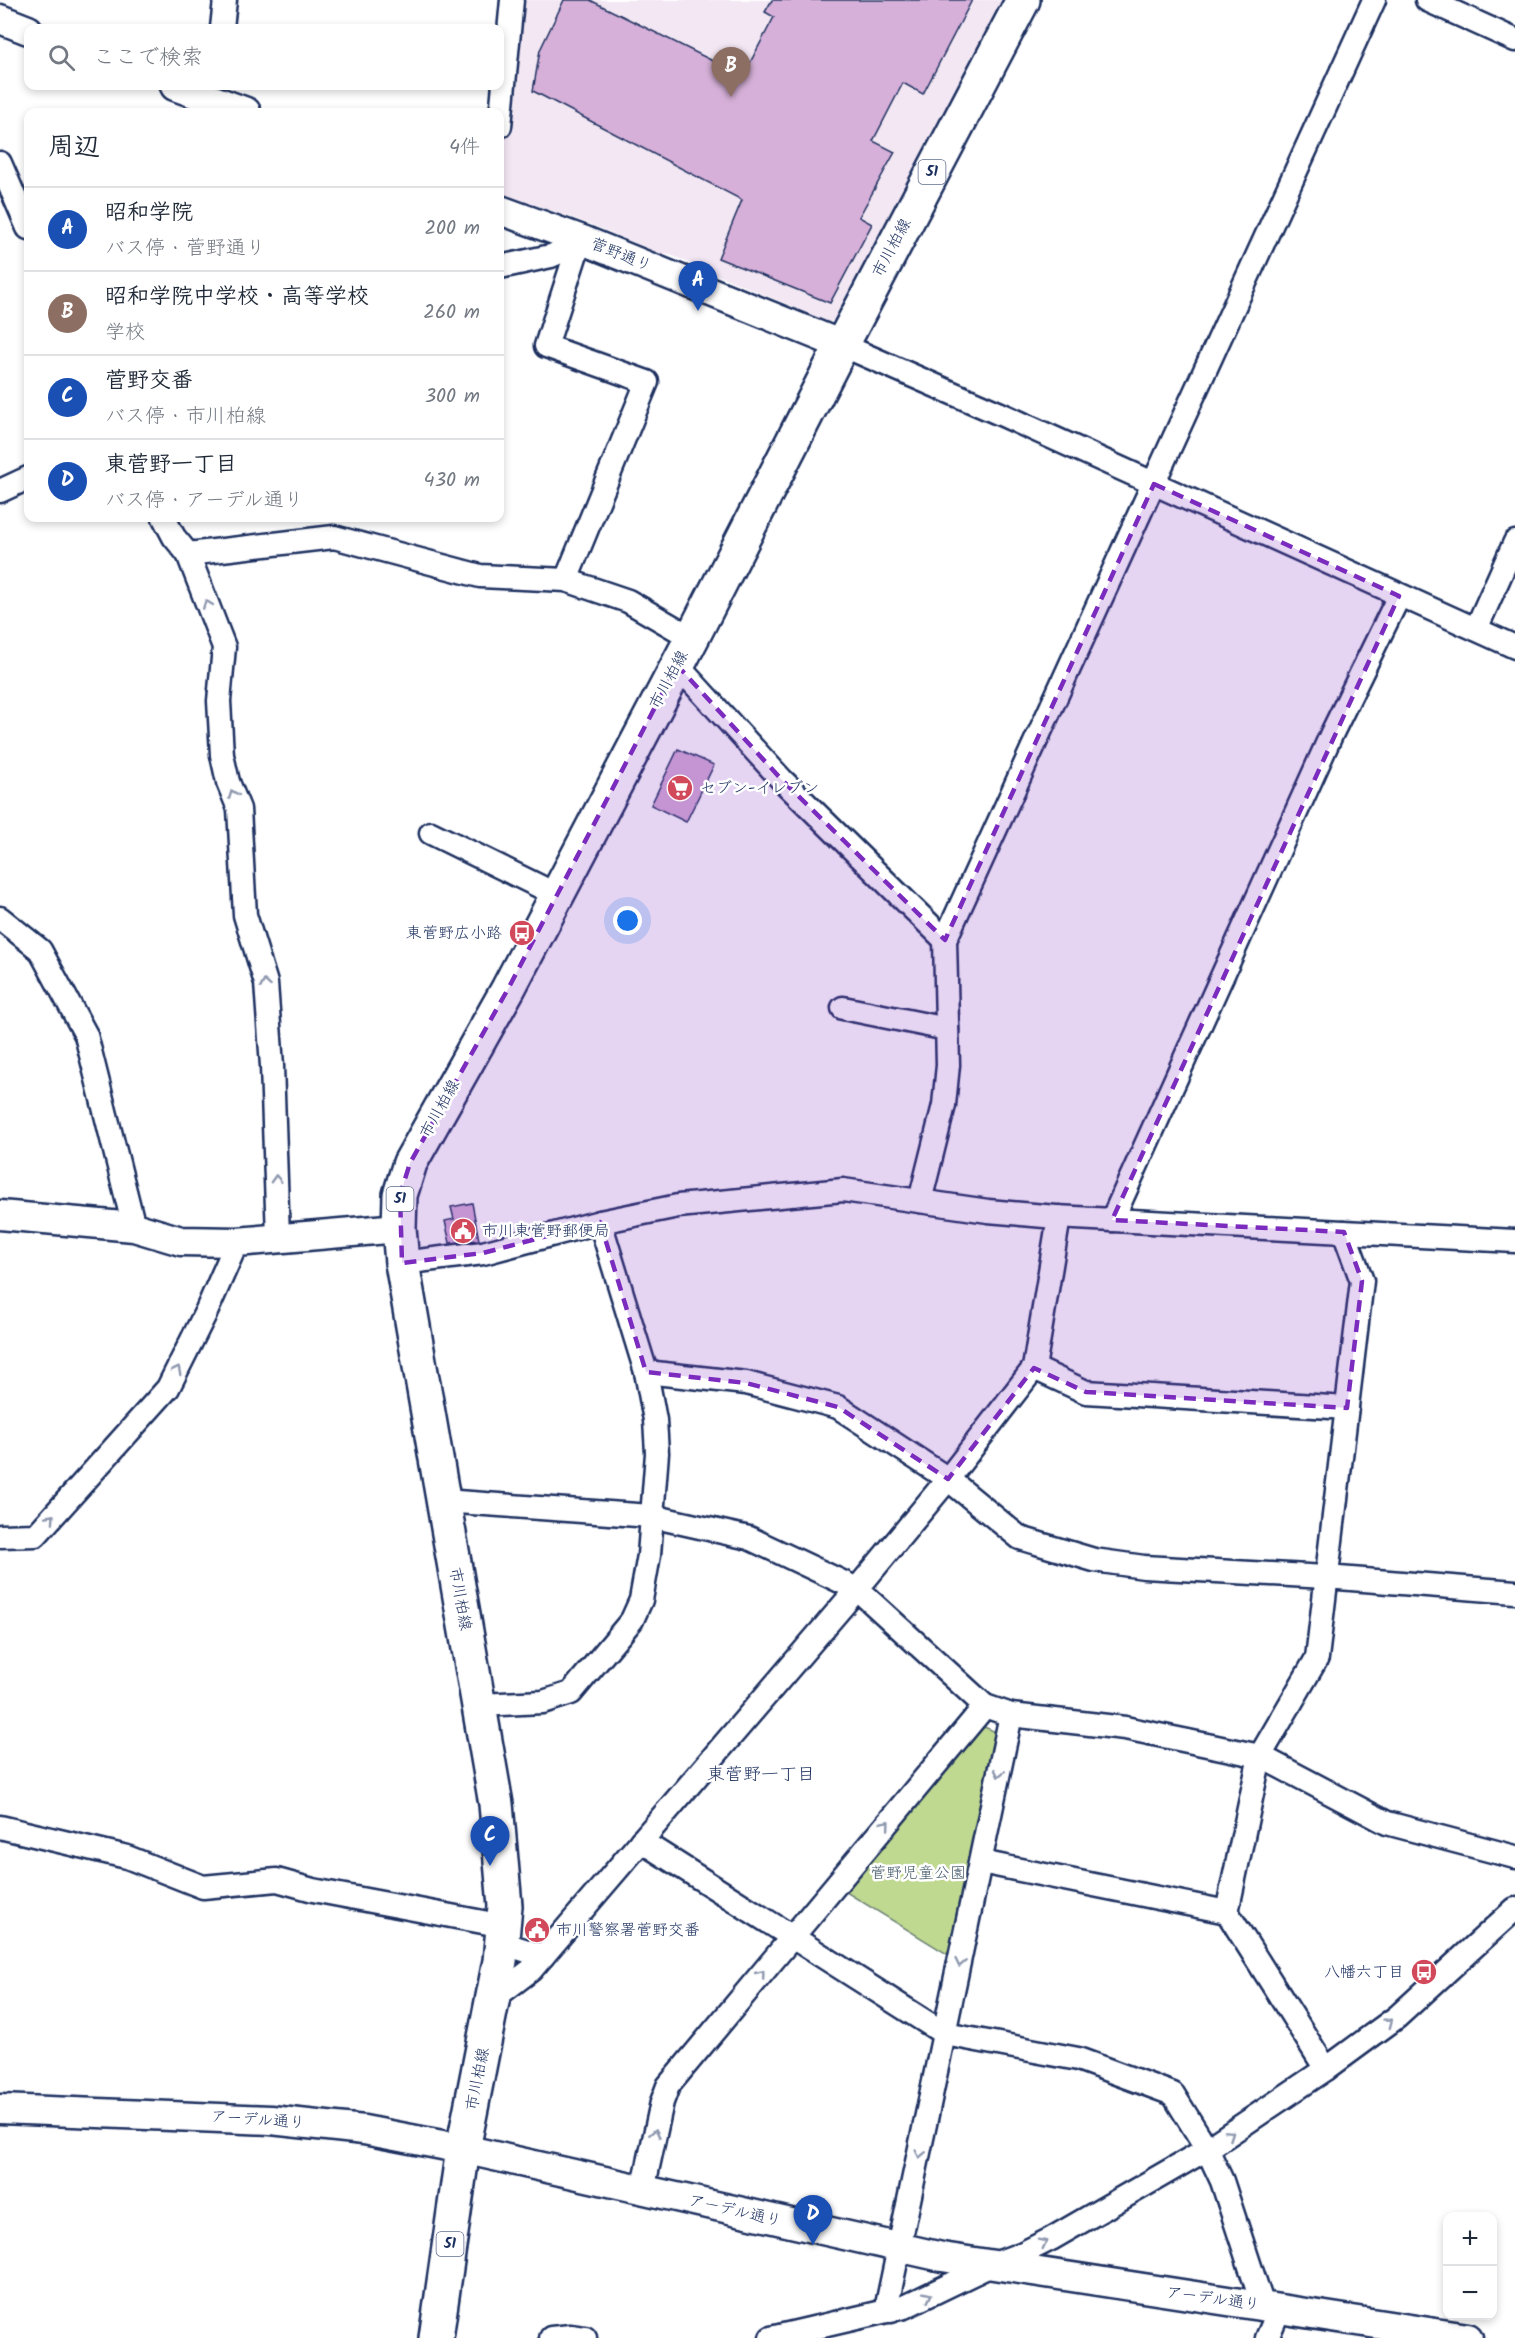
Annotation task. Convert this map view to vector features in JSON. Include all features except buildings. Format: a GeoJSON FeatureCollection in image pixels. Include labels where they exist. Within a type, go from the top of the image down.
{"type":"FeatureCollection","features":[{"type":"Feature","properties":{"kind":"main road","name":"市川柏線"},"geometry":{"type":"LineString","coordinates":[[436,2338],[463,2149],[494,1998],[503,1934],[504,1885],[496,1804],[402,1263],[399,1228],[400,1195],[410,1162],[508,989],[1023,0]]}},
{"type":"Feature","properties":{"kind":"street"},"geometry":{"type":"LineString","coordinates":[[222,24],[225,0]]}},
{"type":"Feature","properties":{"kind":"street"},"geometry":{"type":"LineString","coordinates":[[504,84],[512,0]]}},
{"type":"Feature","properties":{"kind":"street"},"geometry":{"type":"LineString","coordinates":[[920,1201],[944,1105],[948,1065],[945,940],[1374,0]]}},
{"type":"Feature","properties":{"kind":"street"},"geometry":{"type":"LineString","coordinates":[[1427,0],[1515,40]]}},
{"type":"Feature","properties":{"kind":"street"},"geometry":{"type":"LineString","coordinates":[[0,19],[24,28]]}},
{"type":"Feature","properties":{"kind":"street"},"geometry":{"type":"LineString","coordinates":[[188,90],[236,108]]}},
{"type":"Feature","properties":{"kind":"street"},"geometry":{"type":"LineString","coordinates":[[502,108],[503,90]]}},
{"type":"Feature","properties":{"kind":"street"},"geometry":{"type":"LineString","coordinates":[[0,163],[24,219]]}},
{"type":"Feature","properties":{"kind":"street","name":"菅野通り"},"geometry":{"type":"LineString","coordinates":[[504,212],[842,345]]}},
{"type":"Feature","properties":{"kind":"street"},"geometry":{"type":"LineString","coordinates":[[504,266],[551,256],[582,242]]}},
{"type":"Feature","properties":{"kind":"street"},"geometry":{"type":"LineString","coordinates":[[566,580],[647,382],[546,346],[582,242]]}},
{"type":"Feature","properties":{"kind":"street"},"geometry":{"type":"LineString","coordinates":[[842,345],[1515,647]]}},
{"type":"Feature","properties":{"kind":"street"},"geometry":{"type":"LineString","coordinates":[[0,491],[24,479]]}},
{"type":"Feature","properties":{"kind":"street"},"geometry":{"type":"LineString","coordinates":[[166,522],[188,555],[224,647],[219,701],[222,755],[228,782],[239,809],[245,915],[266,983],[272,1066],[278,1237]]}},
{"type":"Feature","properties":{"kind":"street"},"geometry":{"type":"LineString","coordinates":[[188,555],[274,542],[336,527],[480,576],[566,580],[628,601],[684,651],[782,780],[945,940]]}},
{"type":"Feature","properties":{"kind":"street"},"geometry":{"type":"LineString","coordinates":[[1476,629],[1515,542]]}},
{"type":"Feature","properties":{"kind":"street"},"geometry":{"type":"LineString","coordinates":[[1112,1220],[1332,733],[1399,596]]}},
{"type":"Feature","properties":{"kind":"street"},"geometry":{"type":"LineString","coordinates":[[431,833],[557,895]]}},
{"type":"Feature","properties":{"kind":"street"},"geometry":{"type":"LineString","coordinates":[[0,918],[40,950],[86,1035],[134,1227]]}},
{"type":"Feature","properties":{"kind":"street"},"geometry":{"type":"LineString","coordinates":[[843,1008],[947,1029]]}},
{"type":"Feature","properties":{"kind":"street"},"geometry":{"type":"LineString","coordinates":[[402,1263],[483,1253],[600,1222],[696,1204],[843,1190],[988,1211],[1059,1217],[1515,1241]]}},
{"type":"Feature","properties":{"kind":"street"},"geometry":{"type":"LineString","coordinates":[[0,1215],[134,1227],[181,1241],[237,1242],[399,1228]]}},
{"type":"Feature","properties":{"kind":"street"},"geometry":{"type":"LineString","coordinates":[[494,1998],[531,1970],[543,1956],[948,1479],[1034,1368],[1059,1217]]}},
{"type":"Feature","properties":{"kind":"street"},"geometry":{"type":"LineString","coordinates":[[479,1705],[543,1702],[571,1693],[632,1620],[641,1600],[647,1567],[657,1453],[656,1420],[645,1372],[600,1222]]}},
{"type":"Feature","properties":{"kind":"street"},"geometry":{"type":"LineString","coordinates":[[1326,2069],[1227,1912],[1260,1756],[1317,1658],[1362,1281],[1344,1232]]}},
{"type":"Feature","properties":{"kind":"street"},"geometry":{"type":"LineString","coordinates":[[0,1536],[36,1535],[168,1388],[207,1310],[237,1242]]}},
{"type":"Feature","properties":{"kind":"street"},"geometry":{"type":"LineString","coordinates":[[1034,1368],[1086,1392],[1347,1408]]}},
{"type":"Feature","properties":{"kind":"street"},"geometry":{"type":"LineString","coordinates":[[645,1372],[746,1383],[838,1407],[948,1479],[1020,1538],[1094,1560],[1144,1567],[1326,1577],[1515,1592]]}},
{"type":"Feature","properties":{"kind":"street"},"geometry":{"type":"LineString","coordinates":[[443,1501],[651,1516],[749,1538],[856,1589],[985,1706],[1011,1715],[1125,1728],[1260,1756],[1387,1823],[1515,1857]]}},
{"type":"Feature","properties":{"kind":"street"},"geometry":{"type":"LineString","coordinates":[[643,2190],[662,2102],[668,2086],[985,1706]]}},
{"type":"Feature","properties":{"kind":"street"},"geometry":{"type":"LineString","coordinates":[[891,2311],[888,2300],[1011,1715]]}},
{"type":"Feature","properties":{"kind":"street"},"geometry":{"type":"LineString","coordinates":[[0,1827],[127,1857],[203,1887],[277,1880],[503,1934],[543,1956]]}},
{"type":"Feature","properties":{"kind":"street"},"geometry":{"type":"LineString","coordinates":[[641,1841],[945,2034],[1078,2059],[1173,2094],[1207,2149],[1222,2181],[1271,2307],[1267,2338]]}},
{"type":"Feature","properties":{"kind":"street"},"geometry":{"type":"LineString","coordinates":[[981,1862],[1227,1912]]}},
{"type":"Feature","properties":{"kind":"street"},"geometry":{"type":"LineString","coordinates":[[771,2338],[904,2307],[1051,2239],[1207,2149],[1326,2069],[1397,2017],[1515,1910]]}},
{"type":"Feature","properties":{"kind":"street","name":"アーデル通り"},"geometry":{"type":"LineString","coordinates":[[0,2109],[236,2118],[324,2125],[463,2149],[900,2249],[989,2266],[1468,2338]]}},
{"type":"Feature","properties":{"kind":"street"},"geometry":{"type":"LineString","coordinates":[[551,2338],[571,2336],[585,2338]]}},
{"type":"Feature","properties":{"kind":"highlighted area"},"geometry":{"type":"Polygon","coordinates":[[[1154,484],[1399,596],[1112,1220],[1344,1232],[1362,1281],[1347,1408],[1086,1392],[1034,1368],[948,1479],[838,1407],[746,1383],[646,1372],[600,1222],[483,1253],[402,1263],[400,1195],[410,1163],[508,989],[677,665],[782,780],[945,940],[1154,484]]]}},
{"type":"Feature","properties":{"kind":"shaded area"},"geometry":{"type":"Polygon","coordinates":[[[520,0],[1004,0],[835,320],[829,322],[666,253],[664,255],[590,224],[504,194],[504,154],[520,0]]]}},
{"type":"Feature","properties":{"kind":"green space","name":"菅野児童公園"},"geometry":{"type":"Polygon","coordinates":[[[984,1727],[994,1731],[997,1740],[952,1952],[947,1954],[846,1892],[844,1883],[975,1729],[984,1727]]]}},
{"type":"Feature","properties":{"kind":"place","name":"昭和学院中学校・高等学校"},"geometry":{"type":"Point","coordinates":[731,97]}},
{"type":"Feature","properties":{"kind":"place","name":"昭和学院"},"geometry":{"type":"Point","coordinates":[698,311]}},
{"type":"Feature","properties":{"kind":"place","name":"セブン-イレブン"},"geometry":{"type":"Point","coordinates":[680,788]}},
{"type":"Feature","properties":{"kind":"place","name":"東菅野広小路"},"geometry":{"type":"Point","coordinates":[522,933]}},
{"type":"Feature","properties":{"kind":"place","name":"市川東菅野郵便局"},"geometry":{"type":"Point","coordinates":[463,1231]}},
{"type":"Feature","properties":{"kind":"place","name":"菅野交番"},"geometry":{"type":"Point","coordinates":[490,1866]}},
{"type":"Feature","properties":{"kind":"place","name":"市川警察署菅野交番"},"geometry":{"type":"Point","coordinates":[537,1930]}},
{"type":"Feature","properties":{"kind":"place","name":"八幡六丁目"},"geometry":{"type":"Point","coordinates":[1424,1972]}},
{"type":"Feature","properties":{"kind":"place","name":"東菅野一丁目"},"geometry":{"type":"Point","coordinates":[813,2245]}},
{"type":"Feature","properties":{"kind":"district","name":"東菅野一丁目"},"geometry":{"type":"Point","coordinates":[761,1775]}}]}
